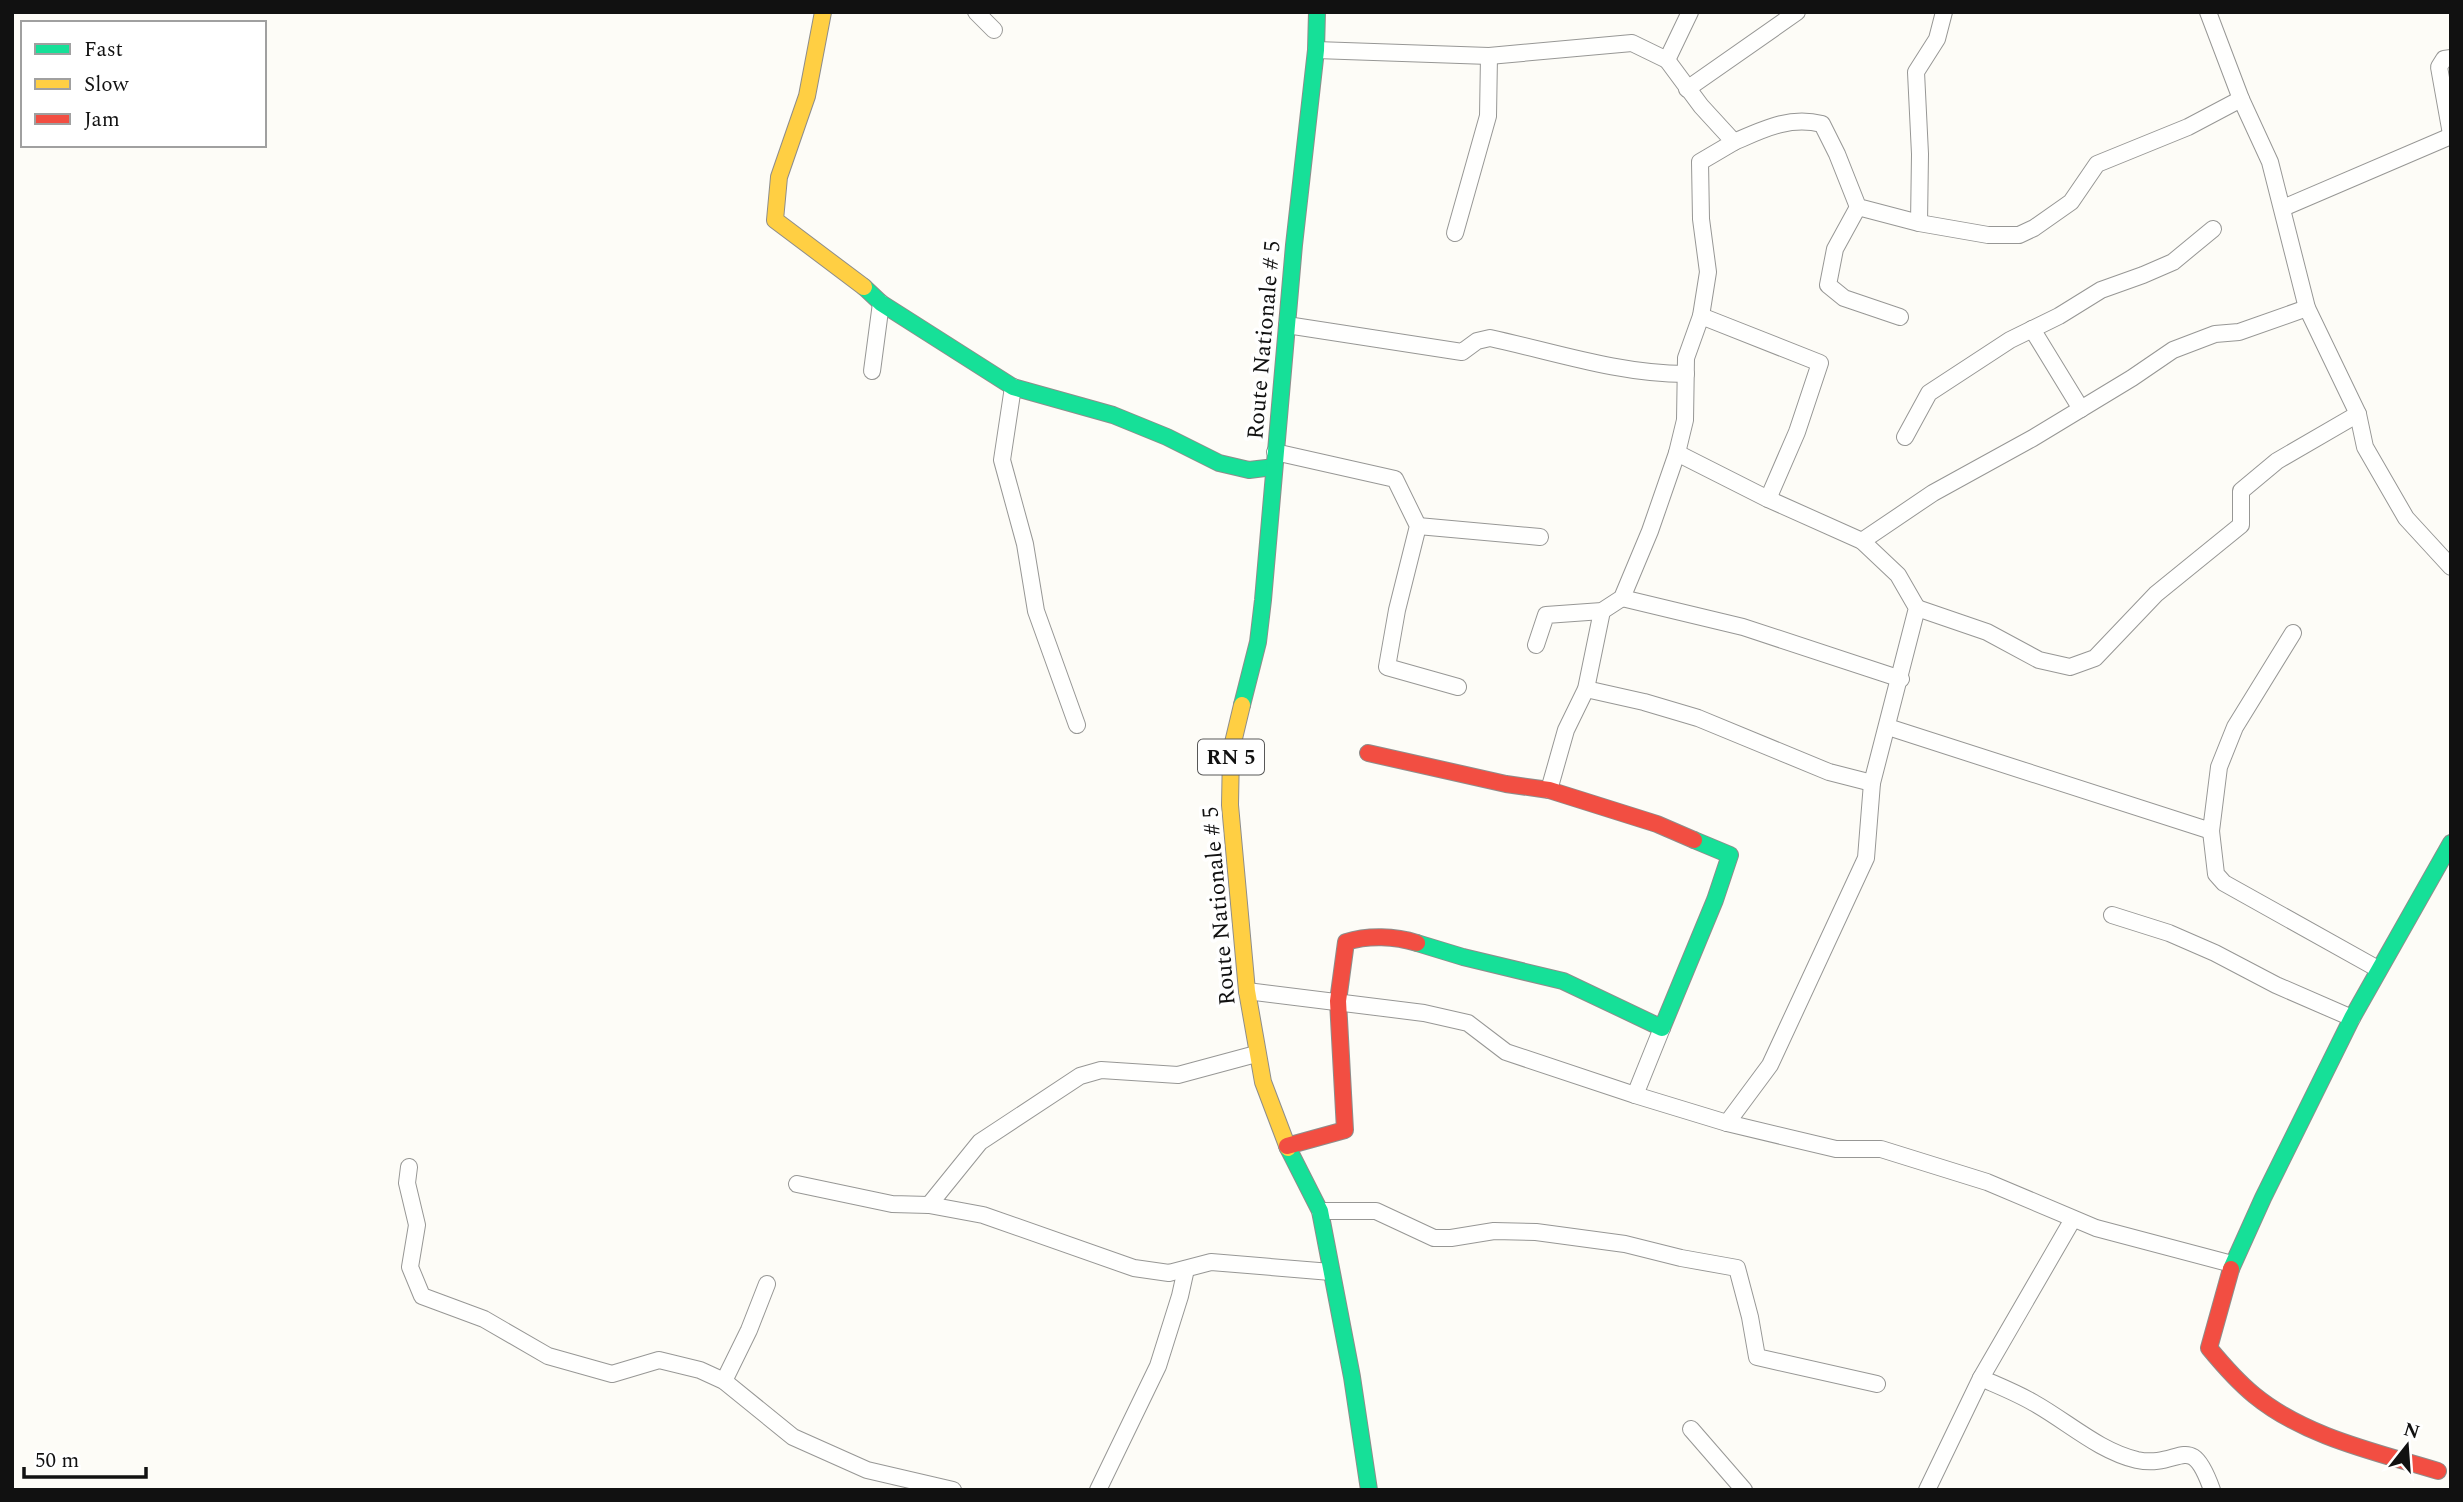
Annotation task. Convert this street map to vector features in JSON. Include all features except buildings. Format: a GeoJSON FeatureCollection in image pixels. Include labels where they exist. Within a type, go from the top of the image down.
{"type":"FeatureCollection","features":[{"type":"Feature","properties":{"kind":"street"},"geometry":{"type":"LineString","coordinates":[[823,12],[817,51],[803,105],[773,201],[775,220],[830,263],[856,279],[881,303],[1013,387],[1113,415],[1167,437],[1219,463],[1249,470],[1275,460],[1395,479],[1418,526],[1397,610],[1387,667],[1458,687]]}},
{"type":"Feature","properties":{"kind":"street"},"geometry":{"type":"LineString","coordinates":[[976,12],[994,30]]}},
{"type":"Feature","properties":{"kind":"street","name":"Route Nationale # 5"},"geometry":{"type":"LineString","coordinates":[[1317,12],[1316,50],[1258,642],[1231,751],[1230,805],[1247,991],[1256,1054],[1263,1082],[1287,1146],[1320,1211],[1352,1377],[1369,1490]]}},
{"type":"Feature","properties":{"kind":"street"},"geometry":{"type":"LineString","coordinates":[[1667,60],[1690,12]]}},
{"type":"Feature","properties":{"kind":"street"},"geometry":{"type":"LineString","coordinates":[[1687,89],[1797,12]]}},
{"type":"Feature","properties":{"kind":"street"},"geometry":{"type":"LineString","coordinates":[[1919,223],[1920,154],[1916,72],[1937,38],[1944,12]]}},
{"type":"Feature","properties":{"kind":"street"},"geometry":{"type":"LineString","coordinates":[[2208,12],[2241,99],[2270,162],[2307,308],[2358,414],[2365,447],[2406,518],[2451,567]]}},
{"type":"Feature","properties":{"kind":"street"},"geometry":{"type":"LineString","coordinates":[[1316,50],[1489,56],[1632,43],[1667,60],[1687,89],[1734,142]]}},
{"type":"Feature","properties":{"kind":"street"},"geometry":{"type":"LineString","coordinates":[[1455,233],[1488,116],[1489,56]]}},
{"type":"Feature","properties":{"kind":"street"},"geometry":{"type":"LineString","coordinates":[[2283,208],[2451,135],[2440,67],[2444,59],[2451,58]]}},
{"type":"Feature","properties":{"kind":"street"},"geometry":{"type":"LineString","coordinates":[[1858,207],[1919,223],[1988,235],[2019,234],[2034,228],[2071,202],[2097,164],[2188,127],[2241,99]]}},
{"type":"Feature","properties":{"kind":"street"},"geometry":{"type":"LineString","coordinates":[[1536,645],[1546,614],[1602,611],[1622,598],[1650,531],[1677,453],[1685,420],[1686,358],[1701,316],[1708,272],[1701,219],[1700,162],[1734,142],[1772,127],[1802,120],[1822,124],[1837,153],[1858,207]]}},
{"type":"Feature","properties":{"kind":"street"},"geometry":{"type":"LineString","coordinates":[[1858,207],[1835,248],[1828,285],[1844,298],[1900,317]]}},
{"type":"Feature","properties":{"kind":"street"},"geometry":{"type":"LineString","coordinates":[[1905,438],[1929,393],[2010,340],[2059,316],[2101,290],[2173,262],[2213,229]]}},
{"type":"Feature","properties":{"kind":"street"},"geometry":{"type":"LineString","coordinates":[[872,371],[881,303]]}},
{"type":"Feature","properties":{"kind":"street"},"geometry":{"type":"LineString","coordinates":[[1862,541],[1933,493],[2081,409],[2173,350],[2215,334],[2239,332],[2307,308]]}},
{"type":"Feature","properties":{"kind":"street"},"geometry":{"type":"LineString","coordinates":[[1701,316],[1820,363],[1790,450],[1768,499]]}},
{"type":"Feature","properties":{"kind":"street"},"geometry":{"type":"LineString","coordinates":[[1287,325],[1462,352],[1477,341],[1490,338],[1594,363],[1659,374],[1686,374]]}},
{"type":"Feature","properties":{"kind":"street"},"geometry":{"type":"LineString","coordinates":[[2032,329],[2081,409]]}},
{"type":"Feature","properties":{"kind":"street"},"geometry":{"type":"LineString","coordinates":[[1013,387],[1002,460],[1025,544],[1035,611],[1077,725]]}},
{"type":"Feature","properties":{"kind":"street"},"geometry":{"type":"LineString","coordinates":[[1677,453],[1768,499],[1862,541],[1898,575],[1917,608],[1987,632],[2039,660],[2070,667],[2095,658],[2156,594],[2241,525],[2241,491],[2277,461],[2358,414]]}},
{"type":"Feature","properties":{"kind":"street"},"geometry":{"type":"LineString","coordinates":[[1418,526],[1540,537]]}},
{"type":"Feature","properties":{"kind":"street"},"geometry":{"type":"LineString","coordinates":[[1622,598],[1743,627],[1901,678]]}},
{"type":"Feature","properties":{"kind":"street"},"geometry":{"type":"LineString","coordinates":[[1727,1123],[1770,1065],[1866,858],[1872,783],[1917,608]]}},
{"type":"Feature","properties":{"kind":"street"},"geometry":{"type":"LineString","coordinates":[[1549,790],[1566,730],[1587,689],[1602,611]]}},
{"type":"Feature","properties":{"kind":"street"},"geometry":{"type":"LineString","coordinates":[[2292,633],[2235,727],[2219,767],[2211,831],[2216,874],[2224,883],[2378,969]]}},
{"type":"Feature","properties":{"kind":"street"},"geometry":{"type":"LineString","coordinates":[[1587,689],[1698,718],[1829,772],[1872,783]]}},
{"type":"Feature","properties":{"kind":"street"},"geometry":{"type":"LineString","coordinates":[[1888,727],[2211,831]]}},
{"type":"Feature","properties":{"kind":"street"},"geometry":{"type":"LineString","coordinates":[[1368,753],[1506,784],[1549,790],[1657,824],[1730,855],[1715,900],[1635,1095]]}},
{"type":"Feature","properties":{"kind":"street"},"geometry":{"type":"LineString","coordinates":[[2438,1471],[2309,1429],[2266,1405],[2226,1372],[2209,1348],[2232,1264],[2352,1018],[2451,844]]}},
{"type":"Feature","properties":{"kind":"street"},"geometry":{"type":"LineString","coordinates":[[2112,915],[2181,938],[2276,985],[2352,1018]]}},
{"type":"Feature","properties":{"kind":"street"},"geometry":{"type":"LineString","coordinates":[[1287,1146],[1345,1130],[1338,1001],[1346,942],[1358,937],[1402,938],[1463,957],[1563,981],[1662,1028]]}},
{"type":"Feature","properties":{"kind":"street"},"geometry":{"type":"LineString","coordinates":[[1247,991],[1424,1013],[1468,1023],[1506,1052],[1635,1095],[1727,1123],[1836,1149],[1881,1149],[1987,1182],[2096,1228],[2232,1264]]}},
{"type":"Feature","properties":{"kind":"street"},"geometry":{"type":"LineString","coordinates":[[929,1205],[980,1142],[1080,1076],[1101,1070],[1178,1075],[1256,1054]]}},
{"type":"Feature","properties":{"kind":"street"},"geometry":{"type":"LineString","coordinates":[[409,1167],[407,1183],[416,1225],[410,1267],[422,1296],[484,1320],[548,1356],[612,1374],[659,1360],[700,1370],[724,1381],[793,1437],[867,1470],[953,1490]]}},
{"type":"Feature","properties":{"kind":"street"},"geometry":{"type":"LineString","coordinates":[[797,1184],[825,1192],[892,1203],[929,1205],[983,1215],[1134,1268],[1168,1273],[1211,1262],[1331,1272]]}},
{"type":"Feature","properties":{"kind":"street"},"geometry":{"type":"LineString","coordinates":[[1320,1211],[1376,1211],[1434,1238],[1494,1231],[1536,1232],[1625,1244],[1737,1268],[1750,1317],[1756,1357],[1877,1384]]}},
{"type":"Feature","properties":{"kind":"street"},"geometry":{"type":"LineString","coordinates":[[1927,1490],[1981,1378],[2073,1219]]}},
{"type":"Feature","properties":{"kind":"street"},"geometry":{"type":"LineString","coordinates":[[1098,1490],[1158,1366],[1181,1296],[1186,1269]]}},
{"type":"Feature","properties":{"kind":"street"},"geometry":{"type":"LineString","coordinates":[[724,1381],[749,1330],[767,1284]]}},
{"type":"Feature","properties":{"kind":"street"},"geometry":{"type":"LineString","coordinates":[[1981,1378],[2033,1402],[2105,1448],[2138,1460],[2160,1461],[2189,1455],[2195,1457],[2204,1466],[2212,1490]]}},
{"type":"Feature","properties":{"kind":"street"},"geometry":{"type":"LineString","coordinates":[[1691,1429],[1744,1490]]}},
{"type":"Feature","properties":{"kind":"traffic: fast"},"geometry":{"type":"LineString","coordinates":[[1242,705],[1258,642],[1263,600],[1294,245],[1316,50],[1317,12]]}},
{"type":"Feature","properties":{"kind":"traffic: fast"},"geometry":{"type":"LineString","coordinates":[[864,287],[881,303],[1013,387],[1113,415],[1167,437],[1219,463],[1249,470],[1274,467]]}},
{"type":"Feature","properties":{"kind":"traffic: fast"},"geometry":{"type":"LineString","coordinates":[[1417,943],[1563,981],[1662,1028],[1715,900],[1730,855],[1694,840]]}},
{"type":"Feature","properties":{"kind":"traffic: fast"},"geometry":{"type":"LineString","coordinates":[[2231,1269],[2352,1018],[2451,843]]}},
{"type":"Feature","properties":{"kind":"traffic: fast"},"geometry":{"type":"LineString","coordinates":[[1288,1148],[1320,1211],[1352,1377],[1369,1490]]}},
{"type":"Feature","properties":{"kind":"traffic: slow"},"geometry":{"type":"LineString","coordinates":[[823,12],[807,96],[779,177],[775,220],[864,287]]}},
{"type":"Feature","properties":{"kind":"traffic: slow"},"geometry":{"type":"LineString","coordinates":[[1242,705],[1231,751],[1230,805],[1247,991],[1263,1082],[1288,1148]]}},
{"type":"Feature","properties":{"kind":"traffic: jam"},"geometry":{"type":"LineString","coordinates":[[1368,753],[1506,784],[1549,790],[1657,824],[1694,840]]}},
{"type":"Feature","properties":{"kind":"traffic: jam"},"geometry":{"type":"LineString","coordinates":[[1287,1146],[1345,1130],[1338,1001],[1346,942],[1381,937],[1417,943]]}},
{"type":"Feature","properties":{"kind":"traffic: jam"},"geometry":{"type":"LineString","coordinates":[[2231,1269],[2209,1348],[2242,1384],[2274,1410],[2318,1432],[2366,1450],[2438,1471]]}}]}
